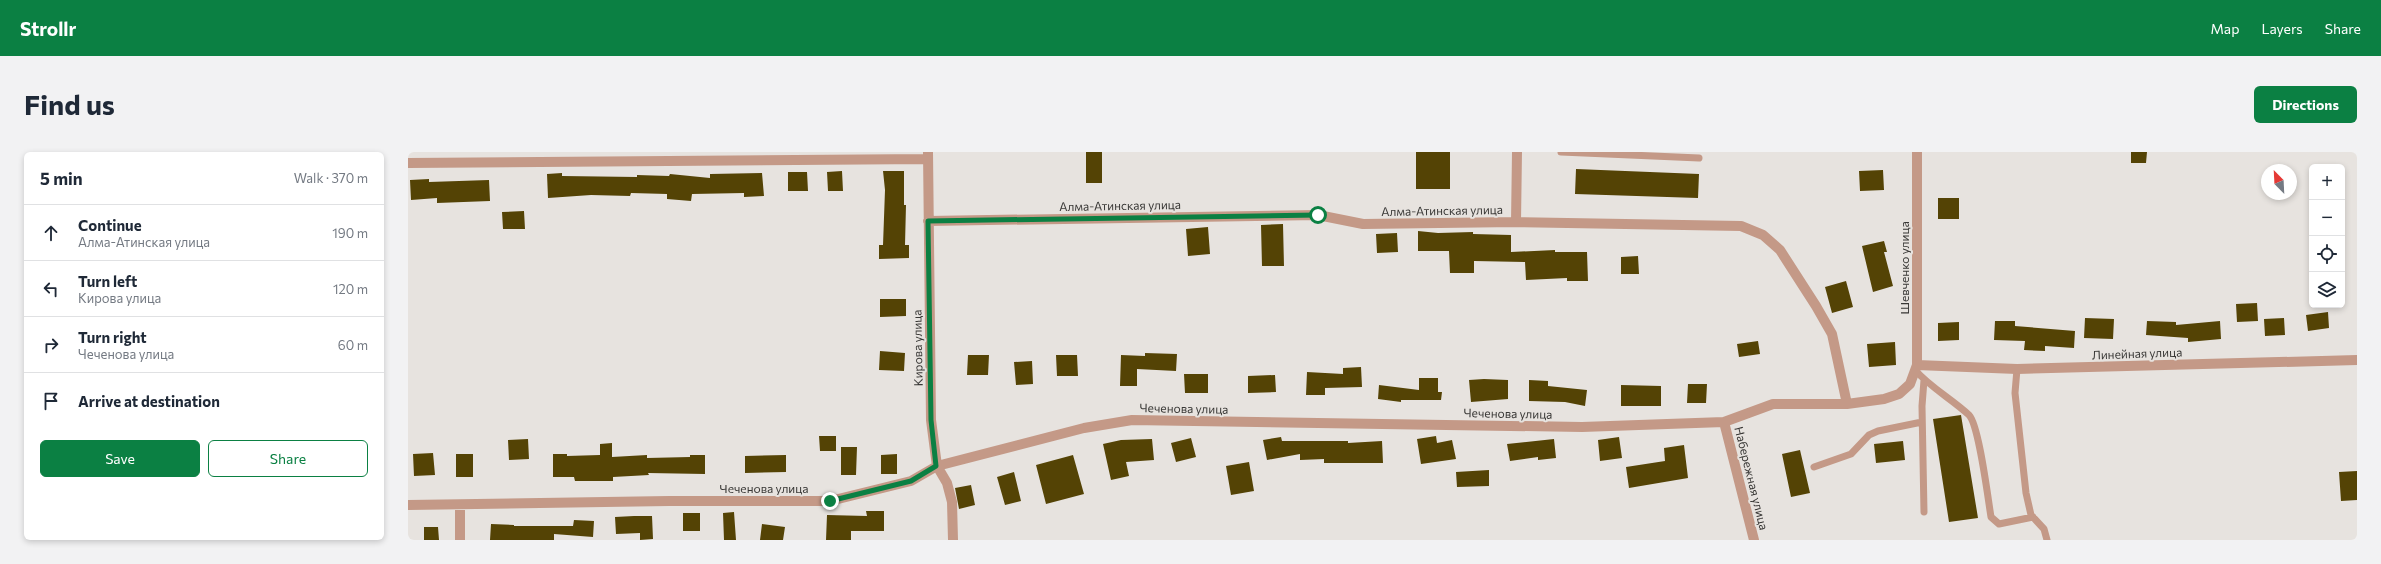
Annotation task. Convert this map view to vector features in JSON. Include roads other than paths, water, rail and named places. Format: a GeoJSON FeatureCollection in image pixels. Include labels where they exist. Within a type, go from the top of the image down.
{"type":"FeatureCollection","features":[{"type":"Feature","properties":{"kind":"street"},"geometry":{"type":"LineString","coordinates":[[1516,222],[1517,152]]}},
{"type":"Feature","properties":{"kind":"street","name":"Шевченко улица"},"geometry":{"type":"LineString","coordinates":[[1910,384],[1916,368],[1917,152]]}},
{"type":"Feature","properties":{"kind":"street"},"geometry":{"type":"LineString","coordinates":[[408,163],[928,156]]}},
{"type":"Feature","properties":{"kind":"street","name":"Кирова улица"},"geometry":{"type":"LineString","coordinates":[[928,156],[931,420],[936,466],[947,483],[952,502],[953,540]]}},
{"type":"Feature","properties":{"kind":"street","name":"Алма-Атинская улица"},"geometry":{"type":"LineString","coordinates":[[928,221],[1318,215],[1363,224],[1516,222],[1741,226],[1763,235],[1780,250],[1832,334],[1847,404]]}},
{"type":"Feature","properties":{"kind":"street","name":"Линейная улица"},"geometry":{"type":"LineString","coordinates":[[1916,368],[2017,369],[2357,360]]}},
{"type":"Feature","properties":{"kind":"street","name":"Чеченова улица"},"geometry":{"type":"LineString","coordinates":[[408,504],[460,505],[669,501],[830,501],[911,481],[936,466],[1084,428],[1132,420],[1582,427],[1724,422],[1773,404],[1847,404],[1884,400],[1899,394],[1910,384]]}},
{"type":"Feature","properties":{"kind":"street","name":"Набережная улица"},"geometry":{"type":"LineString","coordinates":[[1724,422],[1754,540]]}},
{"type":"Feature","properties":{"kind":"street"},"geometry":{"type":"LineString","coordinates":[[460,505],[460,540]]}},
{"type":"Feature","properties":{"kind":"lane"},"geometry":{"type":"LineString","coordinates":[[1560,152],[1699,158]]}},
{"type":"Feature","properties":{"kind":"lane"},"geometry":{"type":"LineString","coordinates":[[1916,368],[1924,380],[1971,416],[1978,441],[1991,517],[1999,524],[2033,517]]}},
{"type":"Feature","properties":{"kind":"lane"},"geometry":{"type":"LineString","coordinates":[[2017,369],[2015,393],[2026,493],[2033,517],[2044,529],[2047,540]]}},
{"type":"Feature","properties":{"kind":"lane"},"geometry":{"type":"LineString","coordinates":[[1924,380],[1922,422],[1924,512]]}},
{"type":"Feature","properties":{"kind":"lane"},"geometry":{"type":"LineString","coordinates":[[1814,468],[1851,454],[1869,435],[1878,431],[1922,422]]}}]}
